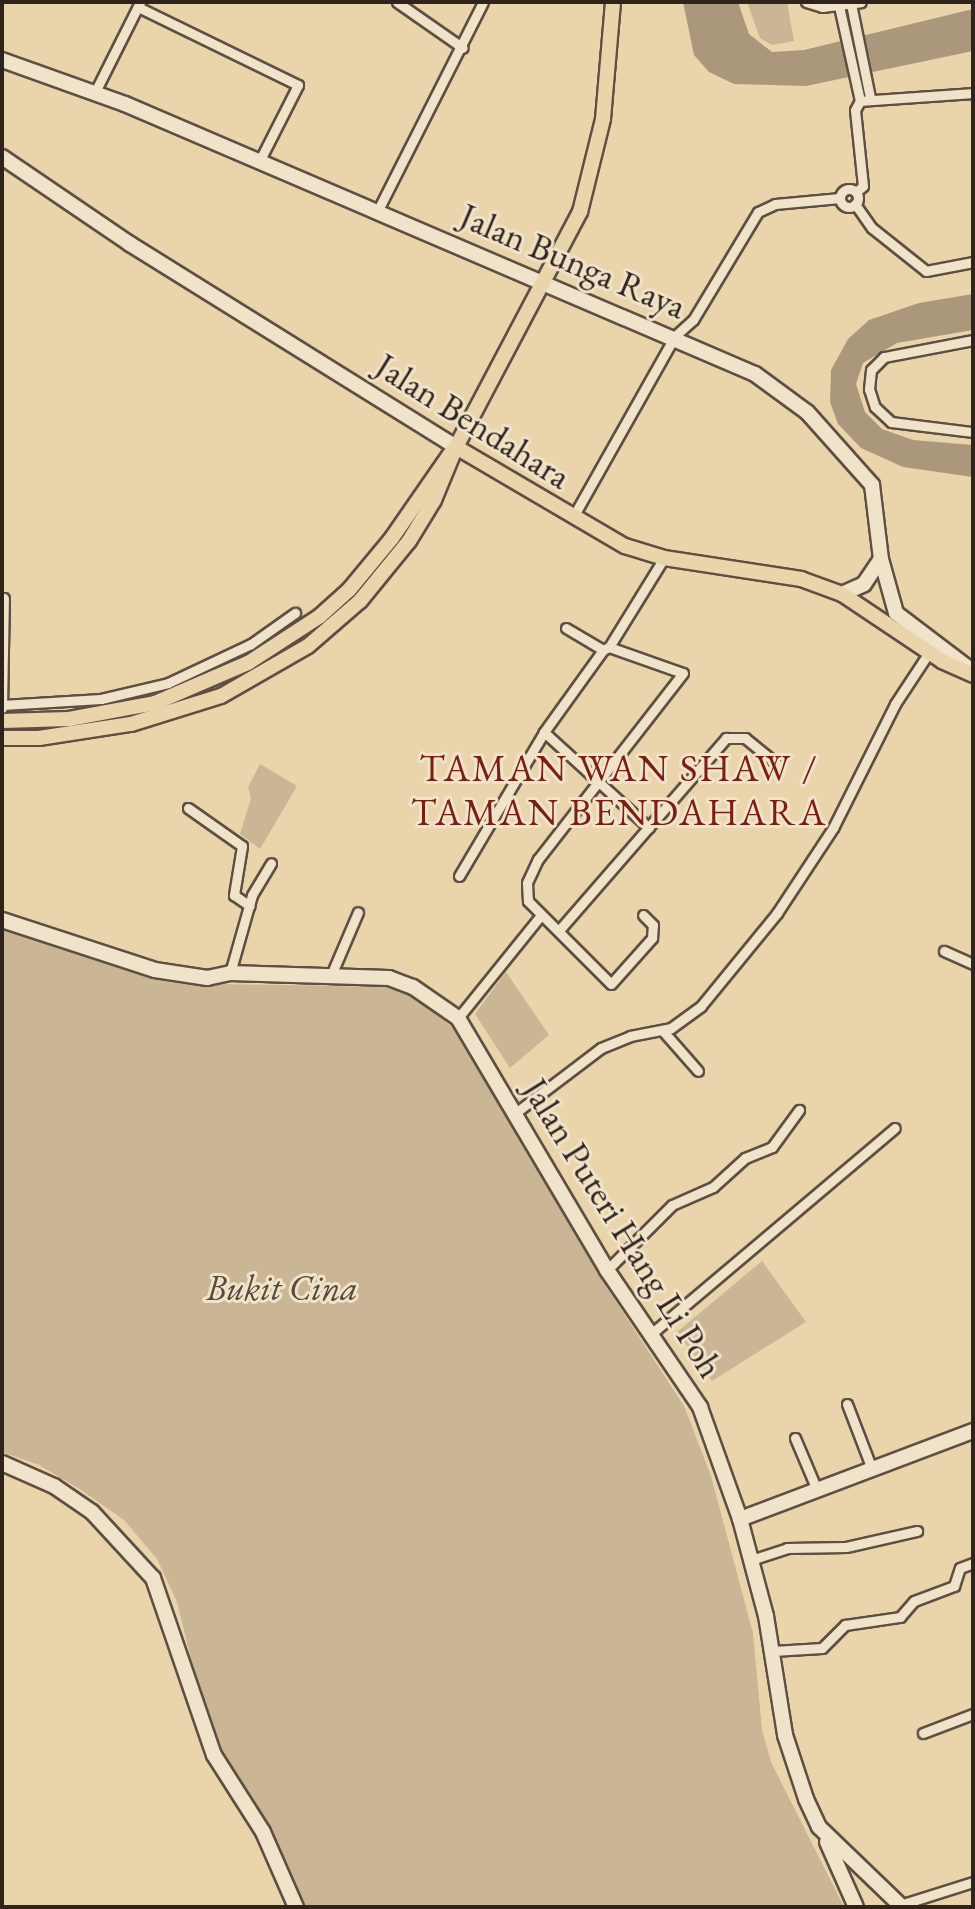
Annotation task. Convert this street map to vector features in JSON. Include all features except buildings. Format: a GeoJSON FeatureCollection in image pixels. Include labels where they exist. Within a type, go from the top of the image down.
{"type":"FeatureCollection","features":[{"type":"Feature","properties":{"kind":"main road"},"geometry":{"type":"LineString","coordinates":[[2,721],[69,719],[155,703],[248,663],[320,616],[349,590],[456,447],[544,281],[590,184],[603,119],[613,2]]}},
{"type":"Feature","properties":{"kind":"main road","name":"Jalan Bunga Raya"},"geometry":{"type":"LineString","coordinates":[[2,60],[95,92],[675,336],[789,396],[862,474],[875,497],[881,559],[896,613],[935,653]]}},
{"type":"Feature","properties":{"kind":"main road","name":"Jalan Bendahara"},"geometry":{"type":"LineString","coordinates":[[2,157],[130,244],[456,447],[625,546],[664,558],[801,579],[842,594],[973,674]]}},
{"type":"Feature","properties":{"kind":"main road"},"geometry":{"type":"LineString","coordinates":[[2,738],[39,738],[159,718],[221,696],[277,667],[360,601],[409,541],[446,478],[456,447]]}},
{"type":"Feature","properties":{"kind":"main road"},"geometry":{"type":"LineString","coordinates":[[842,594],[864,584],[881,559]]}},
{"type":"Feature","properties":{"kind":"main road","name":"Jalan Puteri Hang Li Poh"},"geometry":{"type":"LineString","coordinates":[[2,920],[155,970],[207,978],[230,973],[332,973],[389,978],[413,987],[458,1018],[607,1270],[700,1407],[740,1519],[751,1560],[773,1651],[791,1760],[819,1827],[904,1906]]}},
{"type":"Feature","properties":{"kind":"main road"},"geometry":{"type":"LineString","coordinates":[[740,1519],[973,1431]]}},
{"type":"Feature","properties":{"kind":"main road"},"geometry":{"type":"LineString","coordinates":[[2,1463],[54,1486],[92,1512],[153,1578],[214,1755],[263,1832],[296,1907]]}},
{"type":"Feature","properties":{"kind":"main road"},"geometry":{"type":"LineString","coordinates":[[819,1827],[856,1907]]}},
{"type":"Feature","properties":{"kind":"street"},"geometry":{"type":"LineString","coordinates":[[397,2],[463,48]]}},
{"type":"Feature","properties":{"kind":"street"},"geometry":{"type":"LineString","coordinates":[[378,210],[463,48],[483,2]]}},
{"type":"Feature","properties":{"kind":"street"},"geometry":{"type":"LineString","coordinates":[[806,2],[839,6],[856,3],[870,97]]}},
{"type":"Feature","properties":{"kind":"street"},"geometry":{"type":"LineString","coordinates":[[95,92],[139,5],[298,85],[259,162]]}},
{"type":"Feature","properties":{"kind":"street"},"geometry":{"type":"LineString","coordinates":[[839,6],[860,101]]}},
{"type":"Feature","properties":{"kind":"street"},"geometry":{"type":"LineString","coordinates":[[973,93],[870,97],[860,101],[855,110],[863,186],[856,192],[855,204],[872,228],[926,271],[973,262]]}},
{"type":"Feature","properties":{"kind":"street"},"geometry":{"type":"LineString","coordinates":[[840,198],[846,189],[856,192]]}},
{"type":"Feature","properties":{"kind":"street"},"geometry":{"type":"LineString","coordinates":[[840,198],[845,206],[855,204]]}},
{"type":"Feature","properties":{"kind":"street"},"geometry":{"type":"LineString","coordinates":[[573,517],[675,336],[693,320],[764,206],[840,198]]}},
{"type":"Feature","properties":{"kind":"street"},"geometry":{"type":"LineString","coordinates":[[693,320],[698,347]]}},
{"type":"Feature","properties":{"kind":"street"},"geometry":{"type":"LineString","coordinates":[[973,340],[884,357],[871,370],[869,389],[875,407],[891,422],[973,432]]}},
{"type":"Feature","properties":{"kind":"street"},"geometry":{"type":"LineString","coordinates":[[459,876],[544,732],[606,649],[664,558]]}},
{"type":"Feature","properties":{"kind":"street"},"geometry":{"type":"LineString","coordinates":[[4,598],[2,706],[101,699],[168,683],[251,644],[295,613]]}},
{"type":"Feature","properties":{"kind":"street"},"geometry":{"type":"LineString","coordinates":[[566,628],[606,649],[683,673],[538,859],[527,883],[528,901],[541,915],[561,928],[595,972],[615,984],[652,938],[653,925],[643,915]]}},
{"type":"Feature","properties":{"kind":"street"},"geometry":{"type":"LineString","coordinates":[[514,1114],[601,1048],[630,1036],[663,1031],[701,1006],[777,913],[833,828],[890,713],[935,653]]}},
{"type":"Feature","properties":{"kind":"street"},"geometry":{"type":"LineString","coordinates":[[544,732],[649,828]]}},
{"type":"Feature","properties":{"kind":"street"},"geometry":{"type":"LineString","coordinates":[[561,928],[726,738],[745,738],[776,763]]}},
{"type":"Feature","properties":{"kind":"street"},"geometry":{"type":"LineString","coordinates":[[188,808],[242,846],[234,895],[250,906]]}},
{"type":"Feature","properties":{"kind":"street"},"geometry":{"type":"LineString","coordinates":[[230,973],[250,906],[271,863]]}},
{"type":"Feature","properties":{"kind":"street"},"geometry":{"type":"LineString","coordinates":[[332,973],[358,912]]}},
{"type":"Feature","properties":{"kind":"street"},"geometry":{"type":"LineString","coordinates":[[458,1018],[541,915]]}},
{"type":"Feature","properties":{"kind":"street"},"geometry":{"type":"LineString","coordinates":[[944,951],[973,964]]}},
{"type":"Feature","properties":{"kind":"street"},"geometry":{"type":"LineString","coordinates":[[663,1031],[698,1071]]}},
{"type":"Feature","properties":{"kind":"street"},"geometry":{"type":"LineString","coordinates":[[607,1270],[672,1205],[713,1187],[745,1158],[772,1147],[799,1110]]}},
{"type":"Feature","properties":{"kind":"street"},"geometry":{"type":"LineString","coordinates":[[651,1334],[895,1128]]}},
{"type":"Feature","properties":{"kind":"street"},"geometry":{"type":"LineString","coordinates":[[847,1404],[872,1469]]}},
{"type":"Feature","properties":{"kind":"street"},"geometry":{"type":"LineString","coordinates":[[795,1438],[817,1490]]}},
{"type":"Feature","properties":{"kind":"street"},"geometry":{"type":"LineString","coordinates":[[751,1560],[787,1548],[846,1547],[917,1531]]}},
{"type":"Feature","properties":{"kind":"street"},"geometry":{"type":"LineString","coordinates":[[773,1651],[822,1648],[845,1625],[900,1617],[914,1601],[954,1586],[960,1568],[973,1563]]}},
{"type":"Feature","properties":{"kind":"street"},"geometry":{"type":"LineString","coordinates":[[923,1733],[973,1714]]}},
{"type":"Feature","properties":{"kind":"street"},"geometry":{"type":"LineString","coordinates":[[904,1906],[925,1893],[973,1882]]}},
{"type":"Feature","properties":{"kind":"green space"},"geometry":{"type":"Polygon","coordinates":[[[747,2],[787,2],[794,41],[772,45],[760,38],[747,2]]]}},
{"type":"Feature","properties":{"kind":"green space"},"geometry":{"type":"Polygon","coordinates":[[[260,764],[297,786],[260,849],[240,834],[251,798],[248,787],[260,764]]]}},
{"type":"Feature","properties":{"kind":"green space","name":"Bukit Cina"},"geometry":{"type":"Polygon","coordinates":[[[2,927],[153,976],[219,984],[389,987],[418,999],[457,1031],[600,1277],[684,1406],[711,1476],[753,1633],[762,1730],[771,1762],[844,1907],[305,1907],[269,1827],[222,1752],[203,1708],[177,1602],[157,1559],[124,1520],[81,1490],[39,1465],[2,1452],[2,927]]]}},
{"type":"Feature","properties":{"kind":"green space"},"geometry":{"type":"Polygon","coordinates":[[[506,972],[549,1035],[510,1068],[475,1014],[506,972]]]}},
{"type":"Feature","properties":{"kind":"green space"},"geometry":{"type":"Polygon","coordinates":[[[762,1261],[806,1322],[712,1381],[677,1332],[762,1261]]]}},
{"type":"Feature","properties":{"kind":"shaded area"},"geometry":{"type":"Polygon","coordinates":[[[683,2],[738,2],[749,34],[772,52],[804,50],[973,9],[973,51],[806,86],[734,84],[709,72],[694,55],[683,2]]]}},
{"type":"Feature","properties":{"kind":"shaded area"},"geometry":{"type":"Polygon","coordinates":[[[973,294],[973,330],[897,343],[863,363],[856,384],[865,412],[882,429],[913,440],[973,445],[973,477],[903,467],[861,448],[838,424],[830,402],[831,370],[848,339],[869,320],[919,303],[973,294]]]}},
{"type":"Feature","properties":{"kind":"district","name":"TAMAN WAN SHAW / TAMAN BENDAHARA"},"geometry":{"type":"Point","coordinates":[619,790]}}]}
